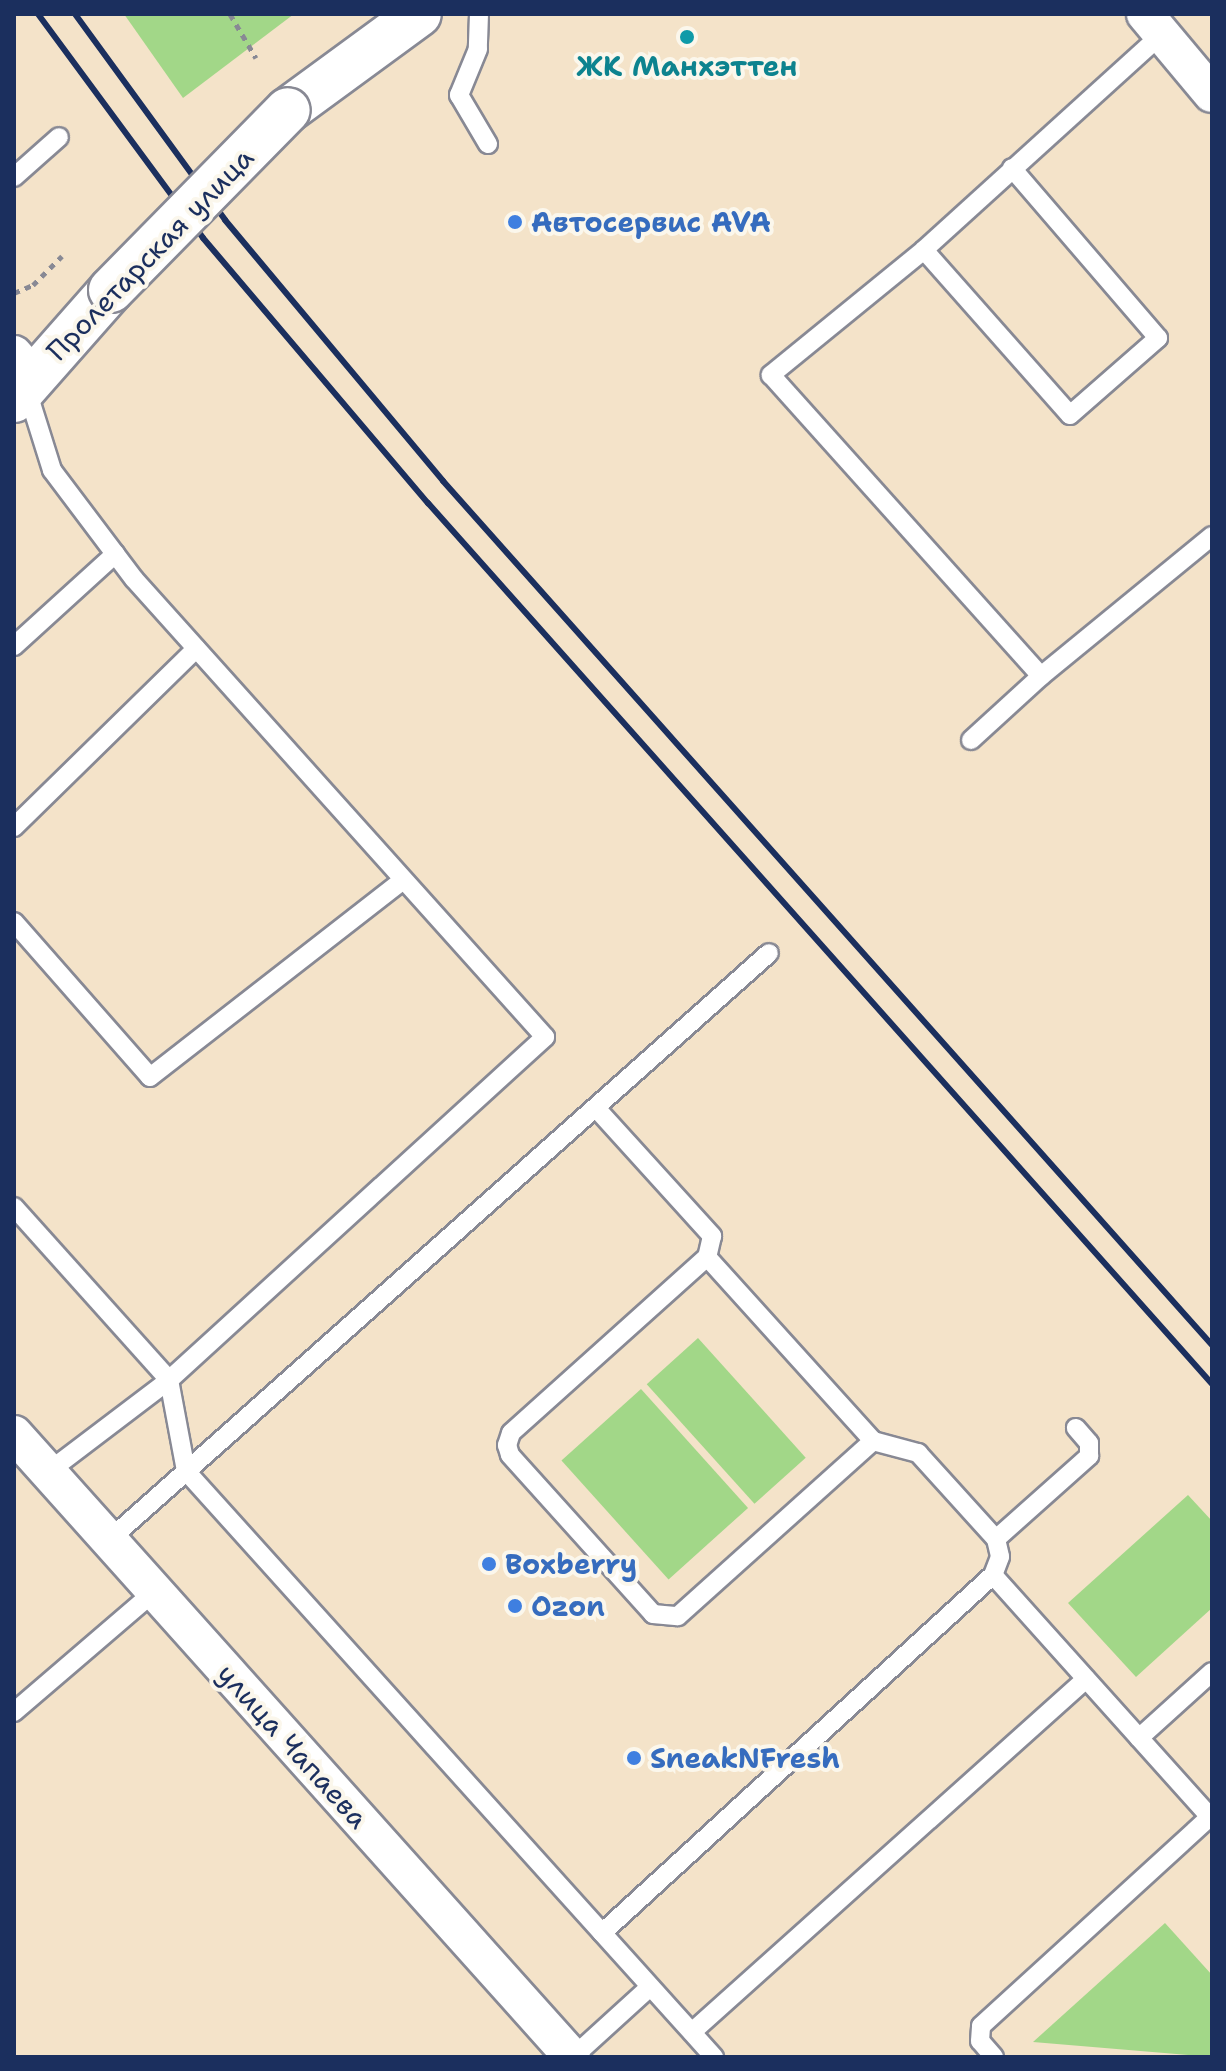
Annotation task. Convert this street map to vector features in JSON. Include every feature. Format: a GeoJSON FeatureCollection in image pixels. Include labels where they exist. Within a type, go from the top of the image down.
{"type":"FeatureCollection","features":[{"type":"Feature","properties":{"kind":"street","name":"Пролетарская улица"},"geometry":{"type":"LineString","coordinates":[[22,380],[288,110],[414,15]]}},
{"type":"Feature","properties":{"kind":"street"},"geometry":{"type":"LineString","coordinates":[[1154,24],[1212,94]]}},
{"type":"Feature","properties":{"kind":"street","name":"улица Чапаева"},"geometry":{"type":"LineString","coordinates":[[14,1434],[573,2057]]}},
{"type":"Feature","properties":{"kind":"lane"},"geometry":{"type":"LineString","coordinates":[[479,14],[478,49],[459,95],[488,144]]}},
{"type":"Feature","properties":{"kind":"lane"},"geometry":{"type":"LineString","coordinates":[[1041,676],[771,375],[924,250],[1012,168],[1154,24]]}},
{"type":"Feature","properties":{"kind":"lane"},"geometry":{"type":"LineString","coordinates":[[14,177],[59,137]]}},
{"type":"Feature","properties":{"kind":"lane"},"geometry":{"type":"LineString","coordinates":[[924,250],[1070,415],[1158,338],[1012,168]]}},
{"type":"Feature","properties":{"kind":"lane"},"geometry":{"type":"LineString","coordinates":[[22,380],[52,470],[115,554],[196,649],[545,1037],[169,1380],[48,1472]]}},
{"type":"Feature","properties":{"kind":"lane"},"geometry":{"type":"LineString","coordinates":[[971,740],[1041,676],[1212,536]]}},
{"type":"Feature","properties":{"kind":"lane"},"geometry":{"type":"LineString","coordinates":[[14,646],[115,554]]}},
{"type":"Feature","properties":{"kind":"lane"},"geometry":{"type":"LineString","coordinates":[[14,827],[196,649]]}},
{"type":"Feature","properties":{"kind":"lane"},"geometry":{"type":"LineString","coordinates":[[14,922],[150,1077],[403,880]]}},
{"type":"Feature","properties":{"kind":"lane"},"geometry":{"type":"LineString","coordinates":[[109,1540],[769,953]]}},
{"type":"Feature","properties":{"kind":"lane"},"geometry":{"type":"LineString","coordinates":[[596,1108],[712,1236],[707,1257],[511,1433],[507,1445],[510,1455],[653,1614],[678,1616],[873,1441]]}},
{"type":"Feature","properties":{"kind":"lane"},"geometry":{"type":"LineString","coordinates":[[14,1207],[169,1380],[186,1471],[714,2057]]}},
{"type":"Feature","properties":{"kind":"lane"},"geometry":{"type":"LineString","coordinates":[[602,1933],[993,1575],[1000,1557],[996,1539],[918,1453],[873,1441],[707,1257]]}},
{"type":"Feature","properties":{"kind":"lane"},"geometry":{"type":"LineString","coordinates":[[996,1539],[1089,1456],[1089,1443],[1076,1428]]}},
{"type":"Feature","properties":{"kind":"lane"},"geometry":{"type":"LineString","coordinates":[[993,1575],[1211,1818],[981,2026],[980,2041],[994,2057]]}},
{"type":"Feature","properties":{"kind":"lane"},"geometry":{"type":"LineString","coordinates":[[14,1712],[155,1591]]}},
{"type":"Feature","properties":{"kind":"lane"},"geometry":{"type":"LineString","coordinates":[[1139,1738],[1212,1672]]}},
{"type":"Feature","properties":{"kind":"lane"},"geometry":{"type":"LineString","coordinates":[[692,2032],[1086,1679]]}},
{"type":"Feature","properties":{"kind":"lane"},"geometry":{"type":"LineString","coordinates":[[573,2057],[650,1987]]}},
{"type":"Feature","properties":{"kind":"path"},"geometry":{"type":"LineString","coordinates":[[230,14],[256,58]]}},
{"type":"Feature","properties":{"kind":"path"},"geometry":{"type":"LineString","coordinates":[[14,293],[33,285],[62,256]]}},
{"type":"Feature","properties":{"kind":"green space"},"geometry":{"type":"Polygon","coordinates":[[[124,14],[294,14],[183,98],[124,14]]]}},
{"type":"Feature","properties":{"kind":"green space"},"geometry":{"type":"Polygon","coordinates":[[[698,1338],[806,1458],[754,1504],[647,1384],[698,1338]]]}},
{"type":"Feature","properties":{"kind":"green space"},"geometry":{"type":"Polygon","coordinates":[[[641,1389],[748,1508],[669,1580],[561,1461],[641,1389]]]}},
{"type":"Feature","properties":{"kind":"green space"},"geometry":{"type":"Polygon","coordinates":[[[1188,1495],[1212,1521],[1212,1608],[1136,1677],[1068,1603],[1188,1495]]]}},
{"type":"Feature","properties":{"kind":"green space"},"geometry":{"type":"Polygon","coordinates":[[[1165,1923],[1212,1975],[1212,2057],[1033,2042],[1165,1923]]]}},
{"type":"Feature","properties":{"kind":"railway"},"geometry":{"type":"LineString","coordinates":[[38,14],[203,238],[428,503],[1212,1384]]}},
{"type":"Feature","properties":{"kind":"railway"},"geometry":{"type":"LineString","coordinates":[[75,14],[225,220],[443,481],[1212,1345]]}},
{"type":"Feature","properties":{"kind":"place","name":"ЖК Манхэттен"},"geometry":{"type":"Point","coordinates":[687,37]}},
{"type":"Feature","properties":{"kind":"place","name":"Автосервис AVA"},"geometry":{"type":"Point","coordinates":[515,222]}},
{"type":"Feature","properties":{"kind":"place","name":"Boxberry"},"geometry":{"type":"Point","coordinates":[489,1564]}},
{"type":"Feature","properties":{"kind":"place","name":"Ozon"},"geometry":{"type":"Point","coordinates":[515,1606]}},
{"type":"Feature","properties":{"kind":"place","name":"SneakNFresh"},"geometry":{"type":"Point","coordinates":[634,1758]}}]}
